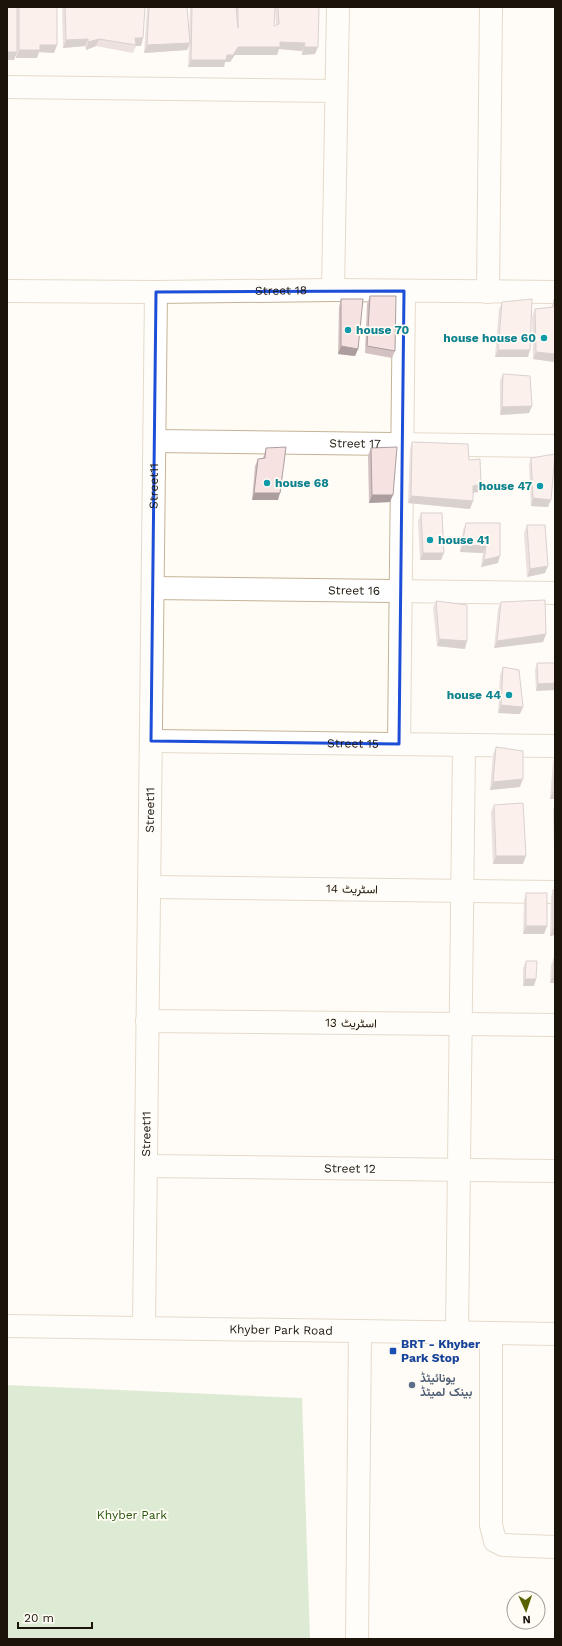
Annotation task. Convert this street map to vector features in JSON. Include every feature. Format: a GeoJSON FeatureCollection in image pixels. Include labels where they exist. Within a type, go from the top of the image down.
{"type":"FeatureCollection","features":[{"type":"Feature","properties":{"kind":"street"},"geometry":{"type":"LineString","coordinates":[[333,290],[338,7]]}},
{"type":"Feature","properties":{"kind":"street"},"geometry":{"type":"LineString","coordinates":[[488,292],[491,7]]}},
{"type":"Feature","properties":{"kind":"street"},"geometry":{"type":"LineString","coordinates":[[7,87],[336,91]]}},
{"type":"Feature","properties":{"kind":"street","name":"Street 18"},"geometry":{"type":"LineString","coordinates":[[7,291],[156,292],[333,290],[555,292]]}},
{"type":"Feature","properties":{"kind":"street"},"geometry":{"type":"LineString","coordinates":[[399,744],[404,291]]}},
{"type":"Feature","properties":{"kind":"street","name":"Street11"},"geometry":{"type":"LineString","coordinates":[[144,1328],[156,292]]}},
{"type":"Feature","properties":{"kind":"street","name":"Street 17"},"geometry":{"type":"LineString","coordinates":[[155,441],[555,446]]}},
{"type":"Feature","properties":{"kind":"street","name":"Street 16"},"geometry":{"type":"LineString","coordinates":[[153,588],[555,593]]}},
{"type":"Feature","properties":{"kind":"street","name":"Street 15"},"geometry":{"type":"LineString","coordinates":[[151,741],[555,746]]}},
{"type":"Feature","properties":{"kind":"street"},"geometry":{"type":"LineString","coordinates":[[457,1333],[464,745]]}},
{"type":"Feature","properties":{"kind":"street","name":"اسٹریٹ 14"},"geometry":{"type":"LineString","coordinates":[[149,887],[555,892]]}},
{"type":"Feature","properties":{"kind":"street","name":"اسٹریٹ 13"},"geometry":{"type":"LineString","coordinates":[[147,1021],[555,1026]]}},
{"type":"Feature","properties":{"kind":"street","name":"Street 12"},"geometry":{"type":"LineString","coordinates":[[146,1166],[555,1171]]}},
{"type":"Feature","properties":{"kind":"street","name":"Khyber Park Road"},"geometry":{"type":"LineString","coordinates":[[7,1326],[555,1334]]}},
{"type":"Feature","properties":{"kind":"street"},"geometry":{"type":"LineString","coordinates":[[357,1639],[360,1332]]}},
{"type":"Feature","properties":{"kind":"street"},"geometry":{"type":"LineString","coordinates":[[491,1333],[491,1525],[495,1541],[503,1545],[555,1547]]}},
{"type":"Feature","properties":{"kind":"highlighted area"},"geometry":{"type":"Polygon","coordinates":[[[404,291],[399,744],[151,741],[156,292],[404,291]]]}},
{"type":"Feature","properties":{"kind":"green space","name":"Khyber Park"},"geometry":{"type":"Polygon","coordinates":[[[7,1385],[302,1398],[310,1639],[7,1639],[7,1385]]]}},
{"type":"Feature","properties":{"kind":"building"},"geometry":{"type":"Polygon","coordinates":[[[7,7],[17,7],[17,52],[7,52],[7,7]]]}},
{"type":"Feature","properties":{"kind":"building"},"geometry":{"type":"Polygon","coordinates":[[[19,7],[57,7],[57,45],[40,45],[40,50],[19,50],[19,7]]]}},
{"type":"Feature","properties":{"kind":"building"},"geometry":{"type":"Polygon","coordinates":[[[65,7],[145,7],[143,38],[135,38],[136,45],[99,39],[88,42],[88,39],[66,40],[65,7]]]}},
{"type":"Feature","properties":{"kind":"building"},"geometry":{"type":"Polygon","coordinates":[[[149,7],[187,7],[190,43],[147,45],[149,7]]]}},
{"type":"Feature","properties":{"kind":"building"},"geometry":{"type":"Polygon","coordinates":[[[192,7],[236,7],[238,28],[238,7],[275,7],[274,26],[279,24],[278,7],[319,7],[318,47],[304,47],[305,43],[280,42],[280,47],[238,47],[233,55],[227,55],[226,60],[191,60],[192,7]]]}},
{"type":"Feature","properties":{"kind":"building"},"geometry":{"type":"Polygon","coordinates":[[[370,296],[396,296],[395,351],[367,346],[370,296]]]}},
{"type":"Feature","properties":{"kind":"building","name":"house 70"},"geometry":{"type":"Polygon","coordinates":[[[341,299],[363,299],[358,349],[341,346],[341,299]]]}},
{"type":"Feature","properties":{"kind":"building"},"geometry":{"type":"Polygon","coordinates":[[[532,299],[530,350],[498,350],[502,302],[532,299]]]}},
{"type":"Feature","properties":{"kind":"building","name":"house house 60"},"geometry":{"type":"Polygon","coordinates":[[[554,299],[555,354],[536,352],[535,309],[553,307],[554,299]]]}},
{"type":"Feature","properties":{"kind":"building"},"geometry":{"type":"Polygon","coordinates":[[[503,374],[530,376],[532,406],[502,407],[503,374]]]}},
{"type":"Feature","properties":{"kind":"building"},"geometry":{"type":"Polygon","coordinates":[[[412,442],[468,444],[469,460],[480,459],[481,484],[473,486],[473,501],[411,496],[412,442]]]}},
{"type":"Feature","properties":{"kind":"building","name":"house 68"},"geometry":{"type":"Polygon","coordinates":[[[286,447],[280,493],[254,493],[258,459],[265,458],[266,448],[286,447]]]}},
{"type":"Feature","properties":{"kind":"building"},"geometry":{"type":"Polygon","coordinates":[[[397,447],[393,495],[372,495],[371,448],[397,447]]]}},
{"type":"Feature","properties":{"kind":"building","name":"house 47"},"geometry":{"type":"Polygon","coordinates":[[[555,454],[551,500],[533,498],[531,458],[555,454]]]}},
{"type":"Feature","properties":{"kind":"building","name":"house 41"},"geometry":{"type":"Polygon","coordinates":[[[421,513],[442,513],[444,553],[423,553],[421,513]]]}},
{"type":"Feature","properties":{"kind":"building"},"geometry":{"type":"Polygon","coordinates":[[[466,523],[500,523],[500,556],[484,560],[486,546],[462,545],[466,523]]]}},
{"type":"Feature","properties":{"kind":"building"},"geometry":{"type":"Polygon","coordinates":[[[527,525],[545,525],[548,566],[530,569],[527,525]]]}},
{"type":"Feature","properties":{"kind":"building"},"geometry":{"type":"Polygon","coordinates":[[[545,600],[546,634],[497,641],[501,602],[545,600]]]}},
{"type":"Feature","properties":{"kind":"building"},"geometry":{"type":"Polygon","coordinates":[[[436,601],[467,605],[467,641],[439,639],[436,601]]]}},
{"type":"Feature","properties":{"kind":"building"},"geometry":{"type":"Polygon","coordinates":[[[537,663],[555,663],[555,683],[538,684],[537,663]]]}},
{"type":"Feature","properties":{"kind":"building","name":"house 44"},"geometry":{"type":"Polygon","coordinates":[[[503,667],[519,670],[523,707],[501,705],[503,667]]]}},
{"type":"Feature","properties":{"kind":"building"},"geometry":{"type":"Polygon","coordinates":[[[496,747],[523,751],[523,779],[493,782],[496,747]]]}},
{"type":"Feature","properties":{"kind":"building"},"geometry":{"type":"Polygon","coordinates":[[[555,766],[555,791],[553,791],[555,766]]]}},
{"type":"Feature","properties":{"kind":"building"},"geometry":{"type":"Polygon","coordinates":[[[523,803],[526,856],[496,856],[494,805],[523,803]]]}},
{"type":"Feature","properties":{"kind":"building"},"geometry":{"type":"Polygon","coordinates":[[[553,890],[555,890],[555,928],[553,928],[553,890]]]}},
{"type":"Feature","properties":{"kind":"building"},"geometry":{"type":"Polygon","coordinates":[[[526,893],[547,893],[547,926],[526,926],[526,893]]]}},
{"type":"Feature","properties":{"kind":"building"},"geometry":{"type":"Polygon","coordinates":[[[554,958],[555,976],[553,976],[554,958]]]}},
{"type":"Feature","properties":{"kind":"building"},"geometry":{"type":"Polygon","coordinates":[[[526,961],[537,961],[536,979],[525,979],[526,961]]]}},
{"type":"Feature","properties":{"kind":"place","name":"house 70"},"geometry":{"type":"Point","coordinates":[348,330]}},
{"type":"Feature","properties":{"kind":"place","name":"house house 60"},"geometry":{"type":"Point","coordinates":[544,338]}},
{"type":"Feature","properties":{"kind":"place","name":"house 68"},"geometry":{"type":"Point","coordinates":[267,483]}},
{"type":"Feature","properties":{"kind":"place","name":"house 47"},"geometry":{"type":"Point","coordinates":[540,486]}},
{"type":"Feature","properties":{"kind":"place","name":"house 41"},"geometry":{"type":"Point","coordinates":[430,540]}},
{"type":"Feature","properties":{"kind":"place","name":"house 44"},"geometry":{"type":"Point","coordinates":[509,695]}},
{"type":"Feature","properties":{"kind":"place","name":"BRT - Khyber Park Stop"},"geometry":{"type":"Point","coordinates":[393,1351]}},
{"type":"Feature","properties":{"kind":"place","name":"یونائیٹڈ بینک لمیٹڈ"},"geometry":{"type":"Point","coordinates":[412,1385]}}]}
